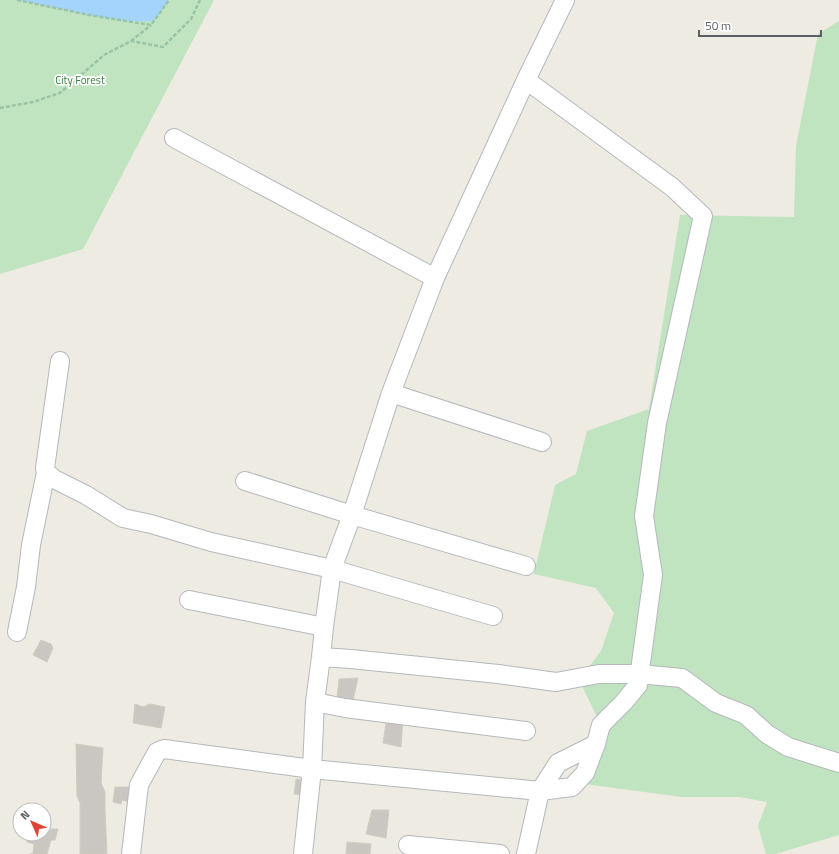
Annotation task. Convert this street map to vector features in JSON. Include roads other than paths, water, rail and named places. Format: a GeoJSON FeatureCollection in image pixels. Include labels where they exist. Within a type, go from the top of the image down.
{"type":"FeatureCollection","features":[{"type":"Feature","properties":{"kind":"street"},"geometry":{"type":"LineString","coordinates":[[303,854],[312,769],[315,702],[332,570],[352,515],[391,393],[435,278],[526,80],[565,0]]}},
{"type":"Feature","properties":{"kind":"street"},"geometry":{"type":"LineString","coordinates":[[131,854],[140,785],[157,752],[161,750],[172,749],[312,769],[540,791],[572,787],[585,773],[596,744],[601,725],[624,702],[638,685],[653,575],[644,516],[657,423],[703,216],[672,187],[526,80]]}},
{"type":"Feature","properties":{"kind":"street"},"geometry":{"type":"LineString","coordinates":[[174,138],[435,278]]}},
{"type":"Feature","properties":{"kind":"street"},"geometry":{"type":"LineString","coordinates":[[17,632],[26,587],[31,545],[46,472],[45,464],[60,361]]}},
{"type":"Feature","properties":{"kind":"street"},"geometry":{"type":"LineString","coordinates":[[391,393],[542,442]]}},
{"type":"Feature","properties":{"kind":"street"},"geometry":{"type":"LineString","coordinates":[[46,472],[54,479],[86,495],[123,518],[151,524],[211,542],[332,570],[493,616]]}},
{"type":"Feature","properties":{"kind":"street"},"geometry":{"type":"LineString","coordinates":[[245,481],[352,515],[526,566]]}},
{"type":"Feature","properties":{"kind":"street"},"geometry":{"type":"LineString","coordinates":[[189,600],[324,626]]}},
{"type":"Feature","properties":{"kind":"street"},"geometry":{"type":"LineString","coordinates":[[321,657],[367,660],[490,673],[556,682],[599,674],[639,674],[682,678],[716,703],[746,715],[768,734],[788,747],[839,763]]}},
{"type":"Feature","properties":{"kind":"street"},"geometry":{"type":"LineString","coordinates":[[315,702],[345,708],[526,731]]}},
{"type":"Feature","properties":{"kind":"street"},"geometry":{"type":"LineString","coordinates":[[526,854],[540,791],[558,763],[596,744]]}},
{"type":"Feature","properties":{"kind":"street"},"geometry":{"type":"LineString","coordinates":[[408,845],[500,854]]}},
{"type":"Feature","properties":{"kind":"water"},"geometry":{"type":"Polygon","coordinates":[[[16,0],[169,0],[154,21],[136,21],[102,18],[16,0]]]}},
{"type":"Feature","properties":{"kind":"park label","name":"City Forest"},"geometry":{"type":"Point","coordinates":[80,80]}}]}
